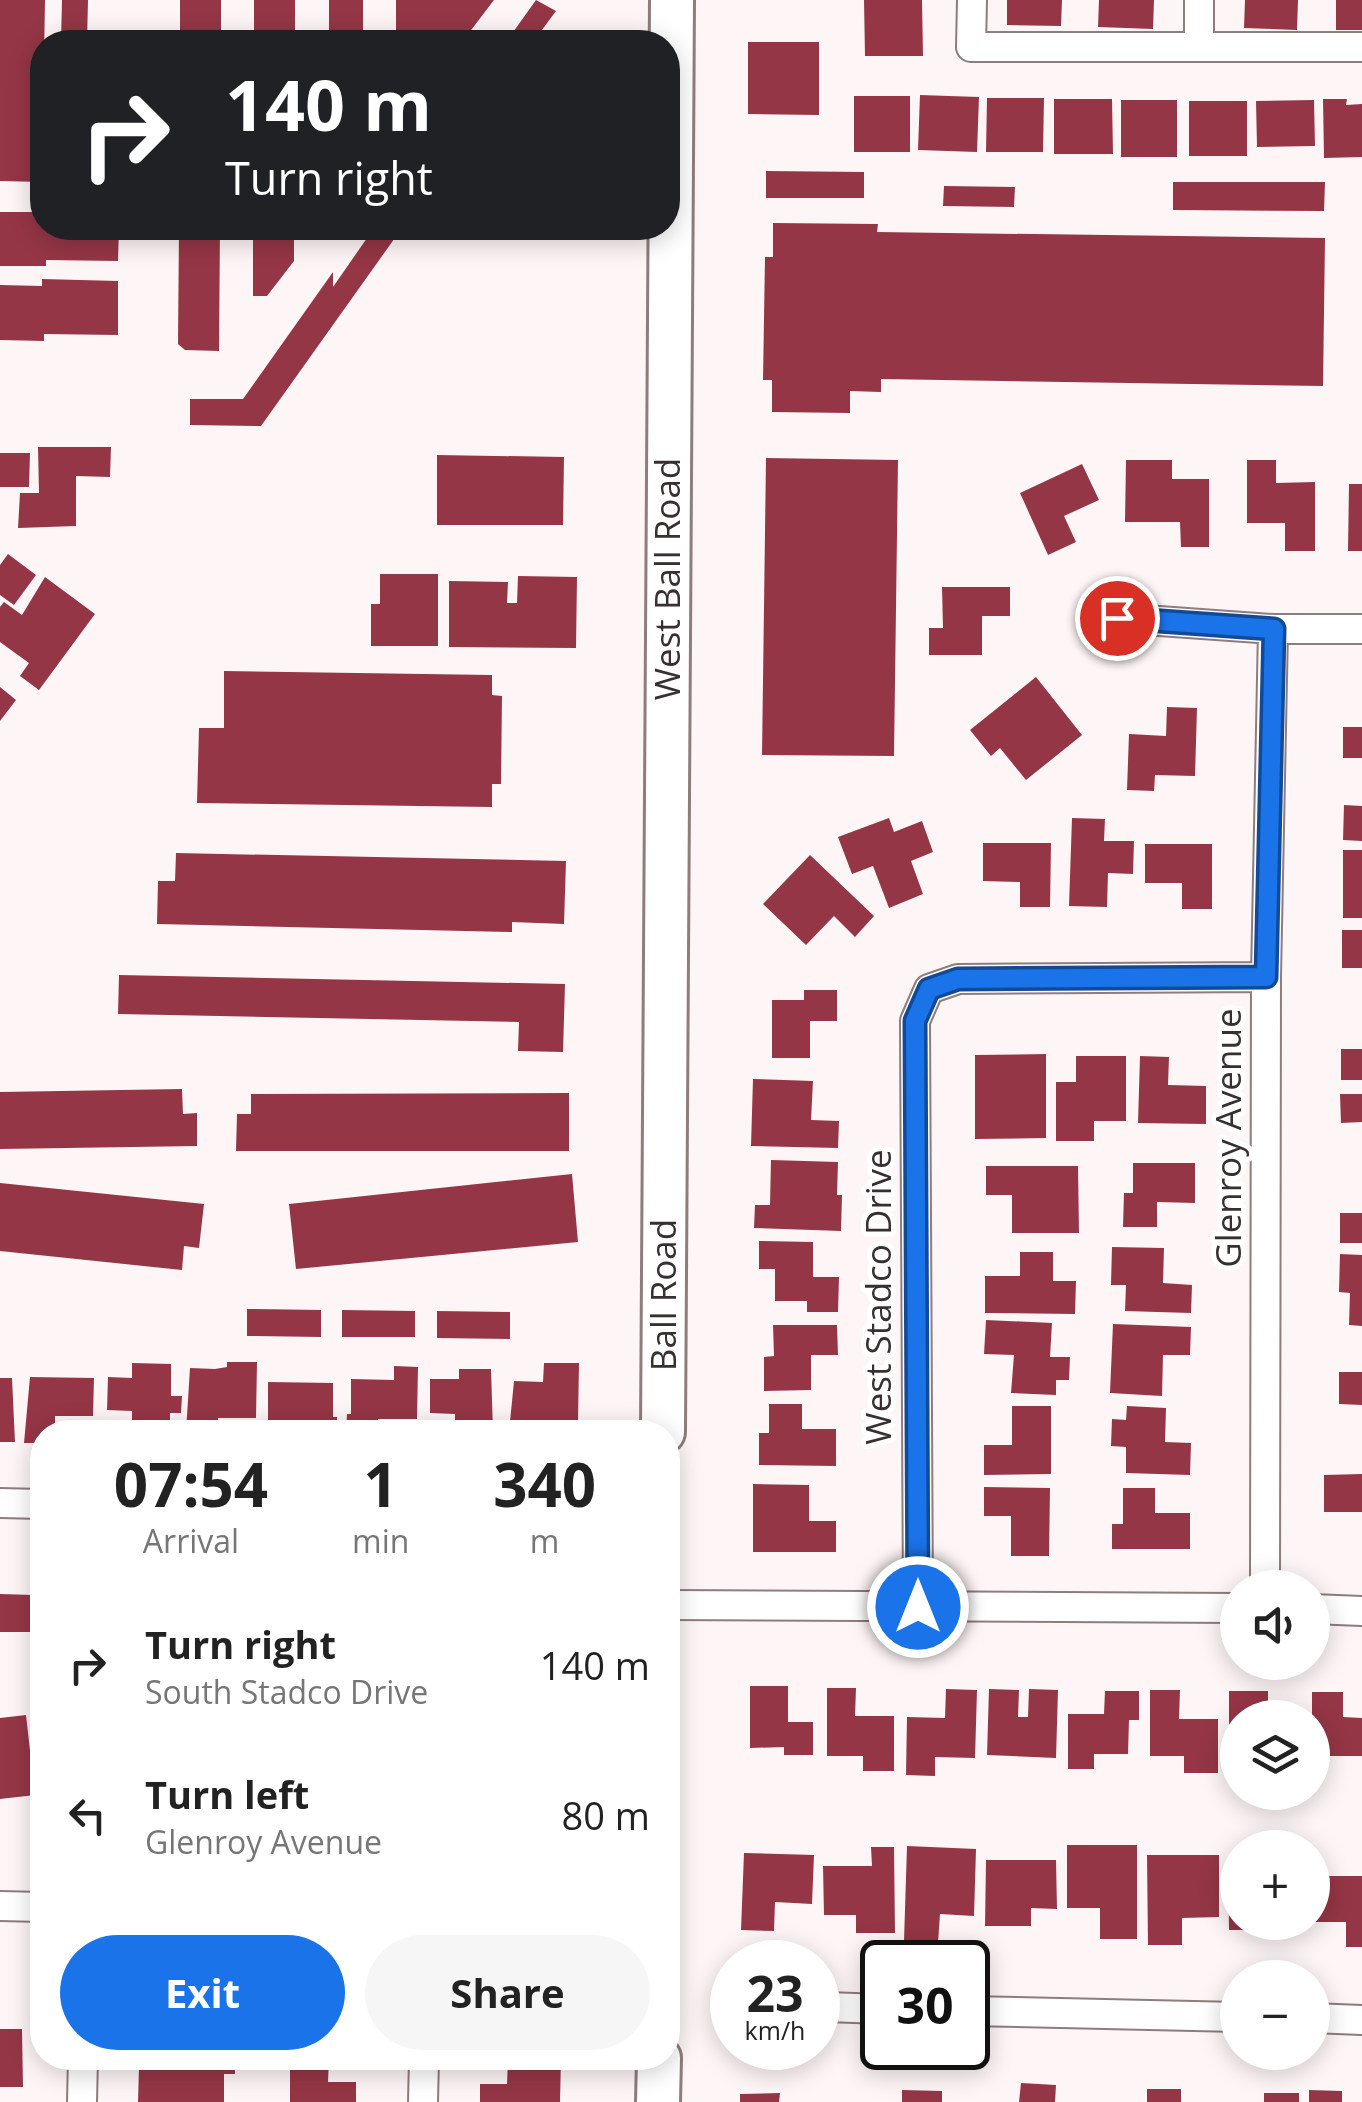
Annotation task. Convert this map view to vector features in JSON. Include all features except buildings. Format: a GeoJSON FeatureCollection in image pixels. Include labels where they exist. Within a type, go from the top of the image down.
{"type":"FeatureCollection","features":[{"type":"Feature","properties":{"kind":"main road","name":"West Ball Road"},"geometry":{"type":"LineString","coordinates":[[672,0],[672,30]]}},
{"type":"Feature","properties":{"kind":"main road","name":"West Ball Road"},"geometry":{"type":"LineString","coordinates":[[665,1158],[671,240]]}},
{"type":"Feature","properties":{"kind":"main road","name":"Ball Road"},"geometry":{"type":"LineString","coordinates":[[662,1420],[665,1158]]}},
{"type":"Feature","properties":{"kind":"main road"},"geometry":{"type":"LineString","coordinates":[[658,2070],[658,2102]]}},
{"type":"Feature","properties":{"kind":"street"},"geometry":{"type":"LineString","coordinates":[[972,0],[971,47],[1362,47]]}},
{"type":"Feature","properties":{"kind":"street"},"geometry":{"type":"LineString","coordinates":[[1199,0],[1199,48]]}},
{"type":"Feature","properties":{"kind":"street"},"geometry":{"type":"LineString","coordinates":[[1117,618],[1274,629],[1362,628]]}},
{"type":"Feature","properties":{"kind":"street","name":"Glenroy Avenue"},"geometry":{"type":"LineString","coordinates":[[1265,1570],[1266,977],[1274,629]]}},
{"type":"Feature","properties":{"kind":"street","name":"West Stadco Drive"},"geometry":{"type":"LineString","coordinates":[[918,1607],[915,1021],[929,989],[958,979],[1266,977]]}},
{"type":"Feature","properties":{"kind":"street"},"geometry":{"type":"LineString","coordinates":[[0,1503],[30,1504]]}},
{"type":"Feature","properties":{"kind":"street"},"geometry":{"type":"LineString","coordinates":[[680,1605],[1220,1608]]}},
{"type":"Feature","properties":{"kind":"street"},"geometry":{"type":"LineString","coordinates":[[1330,1610],[1362,1611]]}},
{"type":"Feature","properties":{"kind":"street"},"geometry":{"type":"LineString","coordinates":[[0,1906],[30,1907]]}},
{"type":"Feature","properties":{"kind":"street"},"geometry":{"type":"LineString","coordinates":[[990,2011],[1220,2017]]}},
{"type":"Feature","properties":{"kind":"street"},"geometry":{"type":"LineString","coordinates":[[1330,2019],[1362,2020]]}},
{"type":"Feature","properties":{"kind":"street"},"geometry":{"type":"LineString","coordinates":[[82,2102],[83,2070]]}},
{"type":"Feature","properties":{"kind":"street"},"geometry":{"type":"LineString","coordinates":[[424,2070],[424,2102]]}},
{"type":"Feature","properties":{"kind":"route"},"geometry":{"type":"LineString","coordinates":[[918,1607],[915,1021],[929,989],[958,979],[1266,977],[1274,629],[1117,618]]}}]}
